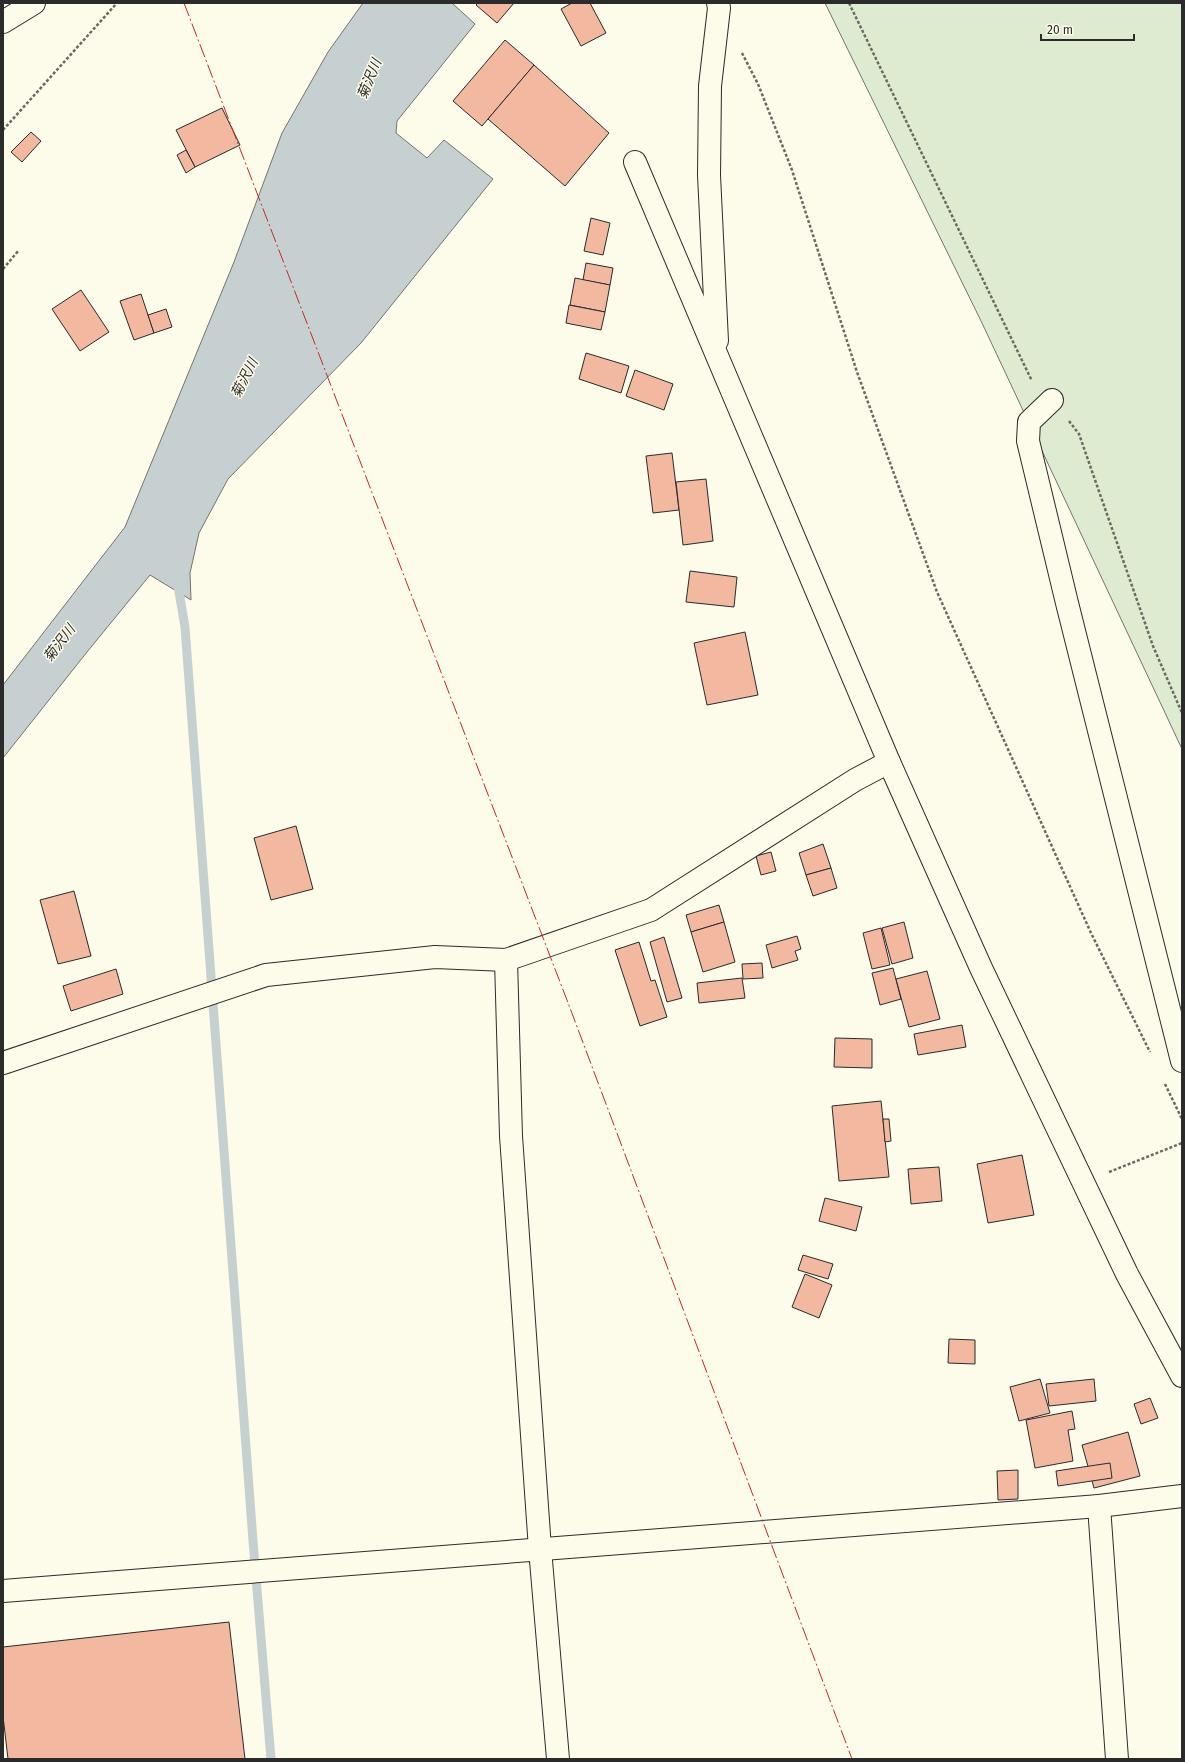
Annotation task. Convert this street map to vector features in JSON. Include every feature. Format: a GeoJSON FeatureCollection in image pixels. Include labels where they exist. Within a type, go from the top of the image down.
{"type":"FeatureCollection","features":[{"type":"Feature","properties":{"kind":"street"},"geometry":{"type":"LineString","coordinates":[[3,22],[34,3]]}},
{"type":"Feature","properties":{"kind":"street"},"geometry":{"type":"LineString","coordinates":[[717,355],[709,167],[710,86],[720,8],[718,3]]}},
{"type":"Feature","properties":{"kind":"street"},"geometry":{"type":"LineString","coordinates":[[635,162],[889,762],[981,968],[1127,1274],[1182,1376]]}},
{"type":"Feature","properties":{"kind":"street"},"geometry":{"type":"LineString","coordinates":[[1052,400],[1029,422],[1028,441],[1067,603],[1182,1061]]}},
{"type":"Feature","properties":{"kind":"street"},"geometry":{"type":"LineString","coordinates":[[3,1063],[266,975],[435,957],[506,960],[651,910],[855,780],[889,762]]}},
{"type":"Feature","properties":{"kind":"street"},"geometry":{"type":"LineString","coordinates":[[506,960],[511,1136],[540,1549],[558,1759]]}},
{"type":"Feature","properties":{"kind":"street"},"geometry":{"type":"LineString","coordinates":[[3,1592],[1099,1506],[1182,1496]]}},
{"type":"Feature","properties":{"kind":"street"},"geometry":{"type":"LineString","coordinates":[[1099,1506],[1117,1759]]}},
{"type":"Feature","properties":{"kind":"path"},"geometry":{"type":"LineString","coordinates":[[3,130],[102,22],[117,3]]}},
{"type":"Feature","properties":{"kind":"path"},"geometry":{"type":"LineString","coordinates":[[850,3],[1034,384],[1052,400],[1079,434],[1153,646],[1182,713]]}},
{"type":"Feature","properties":{"kind":"path"},"geometry":{"type":"LineString","coordinates":[[740,50],[758,84],[792,170],[857,372],[937,592],[1091,934],[1153,1058]]}},
{"type":"Feature","properties":{"kind":"path"},"geometry":{"type":"LineString","coordinates":[[3,269],[19,250]]}},
{"type":"Feature","properties":{"kind":"path"},"geometry":{"type":"LineString","coordinates":[[1162,1078],[1182,1119]]}},
{"type":"Feature","properties":{"kind":"path"},"geometry":{"type":"LineString","coordinates":[[1084,1182],[1182,1143]]}},
{"type":"Feature","properties":{"kind":"green space"},"geometry":{"type":"Polygon","coordinates":[[[825,3],[1182,3],[1182,749],[982,323],[825,3]]]}},
{"type":"Feature","properties":{"kind":"water","name":"菊沢川"},"geometry":{"type":"Polygon","coordinates":[[[363,3],[452,3],[475,24],[397,121],[396,133],[427,158],[444,140],[493,179],[361,343],[228,479],[199,533],[190,573],[191,600],[150,575],[3,758],[3,685],[125,527],[234,262],[282,133],[328,52],[363,3]]]}},
{"type":"Feature","properties":{"kind":"building"},"geometry":{"type":"Polygon","coordinates":[[[478,3],[514,3],[497,23],[476,5],[478,3]]]}},
{"type":"Feature","properties":{"kind":"building"},"geometry":{"type":"Polygon","coordinates":[[[572,3],[590,3],[606,33],[581,46],[561,9],[572,3]]]}},
{"type":"Feature","properties":{"kind":"building"},"geometry":{"type":"Polygon","coordinates":[[[505,40],[534,65],[482,126],[453,101],[505,40]]]}},
{"type":"Feature","properties":{"kind":"building"},"geometry":{"type":"Polygon","coordinates":[[[534,65],[609,133],[565,186],[488,119],[534,65]]]}},
{"type":"Feature","properties":{"kind":"building"},"geometry":{"type":"Polygon","coordinates":[[[222,108],[240,145],[195,167],[176,130],[222,108]]]}},
{"type":"Feature","properties":{"kind":"building"},"geometry":{"type":"Polygon","coordinates":[[[31,132],[41,141],[22,162],[11,152],[31,132]]]}},
{"type":"Feature","properties":{"kind":"building"},"geometry":{"type":"Polygon","coordinates":[[[186,150],[195,167],[186,173],[177,155],[186,150]]]}},
{"type":"Feature","properties":{"kind":"building"},"geometry":{"type":"Polygon","coordinates":[[[591,218],[610,223],[603,255],[584,251],[591,218]]]}},
{"type":"Feature","properties":{"kind":"building"},"geometry":{"type":"Polygon","coordinates":[[[586,263],[613,268],[610,285],[583,280],[586,263]]]}},
{"type":"Feature","properties":{"kind":"building"},"geometry":{"type":"Polygon","coordinates":[[[575,278],[610,285],[605,312],[570,305],[575,278]]]}},
{"type":"Feature","properties":{"kind":"building"},"geometry":{"type":"Polygon","coordinates":[[[81,290],[109,332],[80,351],[52,309],[81,290]]]}},
{"type":"Feature","properties":{"kind":"building"},"geometry":{"type":"Polygon","coordinates":[[[141,294],[154,333],[134,340],[120,301],[141,294]]]}},
{"type":"Feature","properties":{"kind":"building"},"geometry":{"type":"Polygon","coordinates":[[[569,305],[605,312],[601,330],[566,323],[569,305]]]}},
{"type":"Feature","properties":{"kind":"building"},"geometry":{"type":"Polygon","coordinates":[[[166,309],[172,327],[154,333],[148,315],[166,309]]]}},
{"type":"Feature","properties":{"kind":"building"},"geometry":{"type":"Polygon","coordinates":[[[586,353],[629,366],[621,393],[579,379],[586,353]]]}},
{"type":"Feature","properties":{"kind":"building"},"geometry":{"type":"Polygon","coordinates":[[[635,370],[673,384],[664,410],[626,396],[635,370]]]}},
{"type":"Feature","properties":{"kind":"building"},"geometry":{"type":"Polygon","coordinates":[[[672,453],[679,510],[653,513],[646,456],[672,453]]]}},
{"type":"Feature","properties":{"kind":"building"},"geometry":{"type":"Polygon","coordinates":[[[706,479],[713,541],[683,545],[676,482],[706,479]]]}},
{"type":"Feature","properties":{"kind":"building"},"geometry":{"type":"Polygon","coordinates":[[[690,571],[737,577],[734,607],[686,602],[690,571]]]}},
{"type":"Feature","properties":{"kind":"building"},"geometry":{"type":"Polygon","coordinates":[[[745,632],[758,695],[707,705],[694,643],[745,632]]]}},
{"type":"Feature","properties":{"kind":"building"},"geometry":{"type":"Polygon","coordinates":[[[296,826],[313,889],[271,900],[254,838],[296,826]]]}},
{"type":"Feature","properties":{"kind":"building"},"geometry":{"type":"Polygon","coordinates":[[[823,844],[831,868],[806,875],[799,853],[823,844]]]}},
{"type":"Feature","properties":{"kind":"building"},"geometry":{"type":"Polygon","coordinates":[[[771,852],[776,871],[761,875],[756,856],[771,852]]]}},
{"type":"Feature","properties":{"kind":"building"},"geometry":{"type":"Polygon","coordinates":[[[831,868],[837,888],[813,896],[806,875],[831,868]]]}},
{"type":"Feature","properties":{"kind":"building"},"geometry":{"type":"Polygon","coordinates":[[[74,891],[91,956],[58,964],[40,900],[74,891]]]}},
{"type":"Feature","properties":{"kind":"building"},"geometry":{"type":"Polygon","coordinates":[[[719,905],[724,922],[691,932],[686,915],[719,905]]]}},
{"type":"Feature","properties":{"kind":"building"},"geometry":{"type":"Polygon","coordinates":[[[724,922],[735,962],[703,972],[691,932],[724,922]]]}},
{"type":"Feature","properties":{"kind":"building"},"geometry":{"type":"Polygon","coordinates":[[[904,922],[913,958],[892,964],[882,928],[904,922]]]}},
{"type":"Feature","properties":{"kind":"building"},"geometry":{"type":"Polygon","coordinates":[[[881,928],[890,965],[872,969],[863,933],[881,928]]]}},
{"type":"Feature","properties":{"kind":"building"},"geometry":{"type":"Polygon","coordinates":[[[797,936],[801,949],[795,951],[798,960],[772,968],[766,945],[797,936]]]}},
{"type":"Feature","properties":{"kind":"building"},"geometry":{"type":"Polygon","coordinates":[[[664,937],[682,998],[667,1002],[650,942],[664,937]]]}},
{"type":"Feature","properties":{"kind":"building"},"geometry":{"type":"Polygon","coordinates":[[[639,942],[651,981],[655,980],[667,1017],[640,1026],[615,950],[639,942]]]}},
{"type":"Feature","properties":{"kind":"building"},"geometry":{"type":"Polygon","coordinates":[[[762,963],[763,978],[743,979],[742,964],[762,963]]]}},
{"type":"Feature","properties":{"kind":"building"},"geometry":{"type":"Polygon","coordinates":[[[893,968],[901,999],[880,1005],[872,973],[893,968]]]}},
{"type":"Feature","properties":{"kind":"building"},"geometry":{"type":"Polygon","coordinates":[[[116,969],[123,994],[71,1011],[63,986],[116,969]]]}},
{"type":"Feature","properties":{"kind":"building"},"geometry":{"type":"Polygon","coordinates":[[[927,971],[940,1019],[909,1027],[896,979],[927,971]]]}},
{"type":"Feature","properties":{"kind":"building"},"geometry":{"type":"Polygon","coordinates":[[[742,978],[745,998],[699,1003],[697,983],[742,978]]]}},
{"type":"Feature","properties":{"kind":"building"},"geometry":{"type":"Polygon","coordinates":[[[962,1025],[966,1047],[918,1055],[914,1034],[962,1025]]]}},
{"type":"Feature","properties":{"kind":"building"},"geometry":{"type":"Polygon","coordinates":[[[835,1038],[872,1039],[872,1068],[834,1067],[835,1038]]]}},
{"type":"Feature","properties":{"kind":"building"},"geometry":{"type":"Polygon","coordinates":[[[881,1101],[889,1177],[839,1181],[832,1106],[881,1101]]]}},
{"type":"Feature","properties":{"kind":"building"},"geometry":{"type":"Polygon","coordinates":[[[883,1119],[889,1119],[891,1141],[885,1142],[883,1119]]]}},
{"type":"Feature","properties":{"kind":"building"},"geometry":{"type":"Polygon","coordinates":[[[1022,1155],[1034,1215],[988,1223],[977,1164],[1022,1155]]]}},
{"type":"Feature","properties":{"kind":"building"},"geometry":{"type":"Polygon","coordinates":[[[939,1167],[942,1201],[911,1204],[908,1169],[939,1167]]]}},
{"type":"Feature","properties":{"kind":"building"},"geometry":{"type":"Polygon","coordinates":[[[825,1198],[862,1207],[856,1231],[819,1221],[825,1198]]]}},
{"type":"Feature","properties":{"kind":"building"},"geometry":{"type":"Polygon","coordinates":[[[803,1255],[833,1264],[828,1279],[798,1270],[803,1255]]]}},
{"type":"Feature","properties":{"kind":"building"},"geometry":{"type":"Polygon","coordinates":[[[805,1274],[832,1285],[819,1318],[792,1307],[805,1274]]]}},
{"type":"Feature","properties":{"kind":"building"},"geometry":{"type":"Polygon","coordinates":[[[949,1339],[975,1340],[975,1364],[948,1363],[949,1339]]]}},
{"type":"Feature","properties":{"kind":"building"},"geometry":{"type":"Polygon","coordinates":[[[1040,1379],[1050,1413],[1019,1421],[1010,1387],[1040,1379]]]}},
{"type":"Feature","properties":{"kind":"building"},"geometry":{"type":"Polygon","coordinates":[[[1094,1379],[1096,1401],[1049,1406],[1046,1384],[1094,1379]]]}},
{"type":"Feature","properties":{"kind":"building"},"geometry":{"type":"Polygon","coordinates":[[[1150,1398],[1158,1418],[1141,1424],[1134,1404],[1150,1398]]]}},
{"type":"Feature","properties":{"kind":"building"},"geometry":{"type":"Polygon","coordinates":[[[1072,1411],[1075,1429],[1068,1430],[1073,1461],[1035,1468],[1026,1420],[1072,1411]]]}},
{"type":"Feature","properties":{"kind":"building"},"geometry":{"type":"Polygon","coordinates":[[[1128,1432],[1140,1476],[1094,1488],[1082,1445],[1128,1432]]]}},
{"type":"Feature","properties":{"kind":"building"},"geometry":{"type":"Polygon","coordinates":[[[1110,1463],[1112,1478],[1058,1486],[1056,1471],[1110,1463]]]}},
{"type":"Feature","properties":{"kind":"building"},"geometry":{"type":"Polygon","coordinates":[[[1018,1470],[1018,1499],[998,1500],[997,1471],[1018,1470]]]}},
{"type":"Feature","properties":{"kind":"building"},"geometry":{"type":"Polygon","coordinates":[[[229,1622],[245,1759],[8,1759],[3,1716],[3,1647],[229,1622]]]}},
{"type":"Feature","properties":{"kind":"waterway"},"geometry":{"type":"LineString","coordinates":[[177,580],[185,627],[253,1541],[271,1759]]}},
{"type":"Feature","properties":{"kind":"power"},"geometry":{"type":"LineString","coordinates":[[184,3],[570,1008],[852,1759]]}}]}
